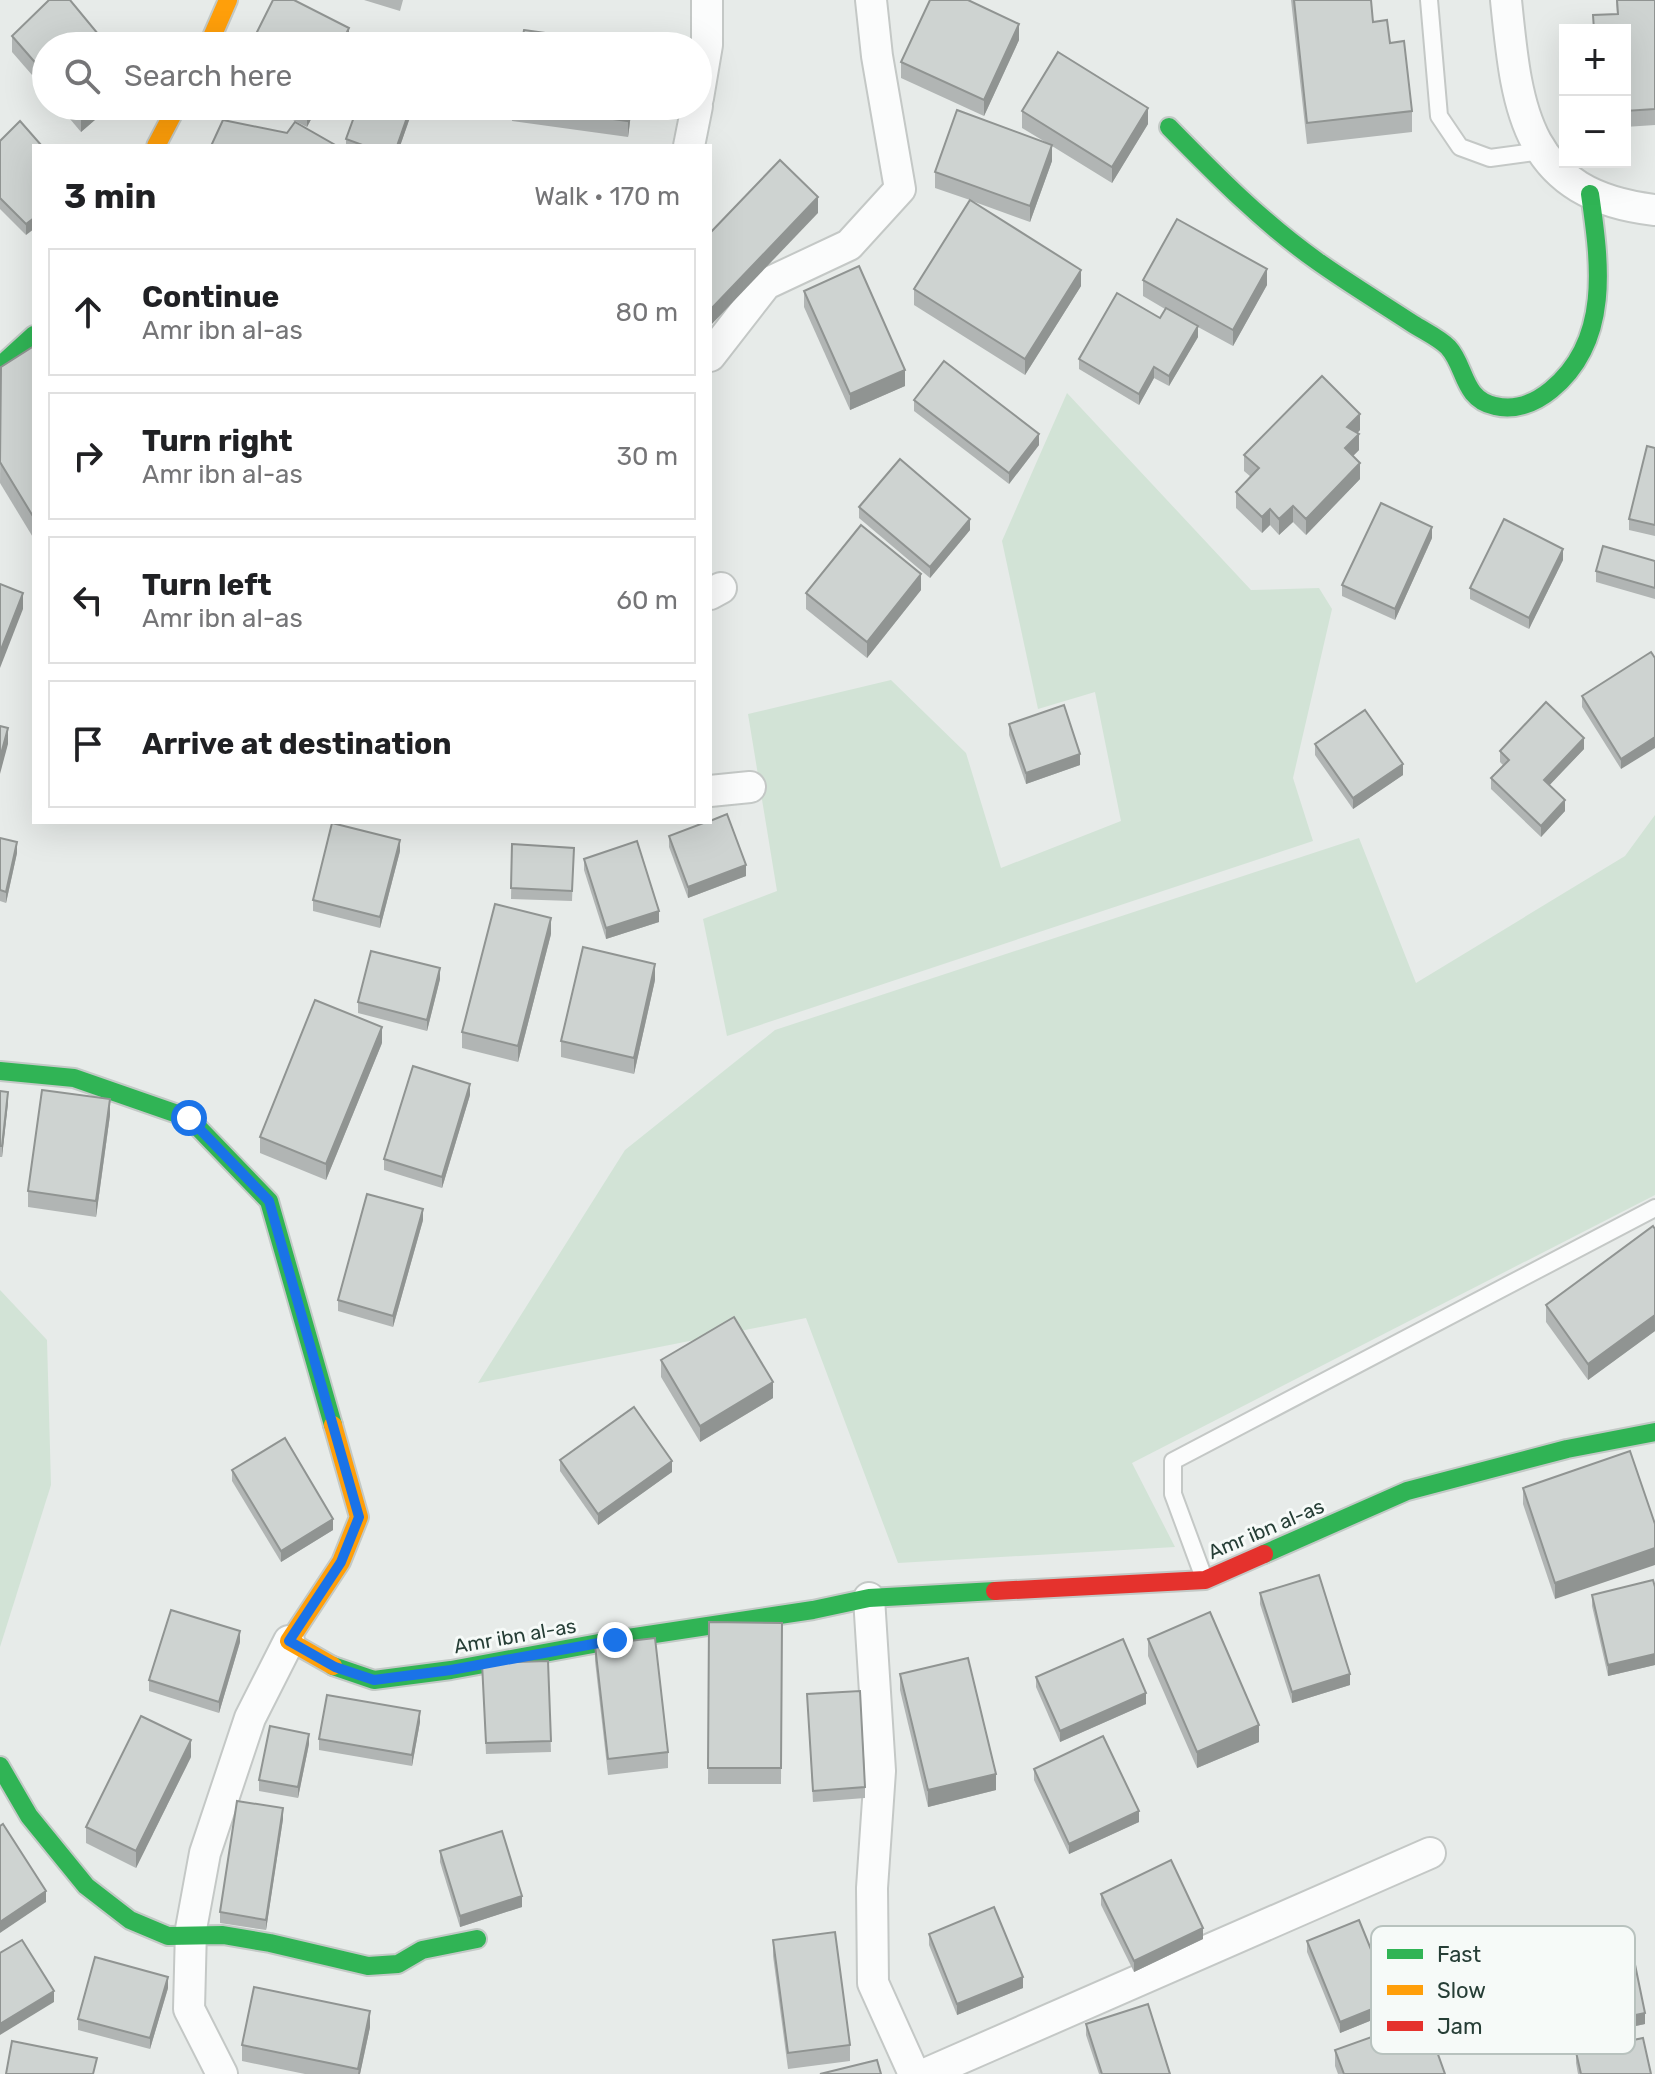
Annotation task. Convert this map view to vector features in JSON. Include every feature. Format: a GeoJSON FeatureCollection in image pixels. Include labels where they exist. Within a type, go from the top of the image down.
{"type":"FeatureCollection","features":[{"type":"Feature","properties":{"kind":"street"},"geometry":{"type":"LineString","coordinates":[[214,32],[228,0]]}},
{"type":"Feature","properties":{"kind":"street"},"geometry":{"type":"LineString","coordinates":[[707,0],[707,32]]}},
{"type":"Feature","properties":{"kind":"street"},"geometry":{"type":"LineString","coordinates":[[712,353],[766,284],[849,245],[900,189],[877,56],[871,0]]}},
{"type":"Feature","properties":{"kind":"street"},"geometry":{"type":"LineString","coordinates":[[1506,0],[1520,104],[1530,132],[1542,151],[1590,194],[1635,208],[1655,210]]}},
{"type":"Feature","properties":{"kind":"street"},"geometry":{"type":"LineString","coordinates":[[157,144],[170,120]]}},
{"type":"Feature","properties":{"kind":"street"},"geometry":{"type":"LineString","coordinates":[[689,144],[694,120]]}},
{"type":"Feature","properties":{"kind":"street"},"geometry":{"type":"LineString","coordinates":[[1169,127],[1251,210],[1316,260],[1449,348],[1468,389],[1492,406],[1517,408],[1543,397],[1566,378],[1587,347],[1597,305],[1598,248],[1590,194]]}},
{"type":"Feature","properties":{"kind":"street"},"geometry":{"type":"LineString","coordinates":[[0,366],[32,337]]}},
{"type":"Feature","properties":{"kind":"street"},"geometry":{"type":"LineString","coordinates":[[712,791],[750,787]]}},
{"type":"Feature","properties":{"kind":"street"},"geometry":{"type":"LineString","coordinates":[[0,1071],[74,1078],[189,1118],[269,1201],[359,1517],[341,1562],[289,1641],[250,1718],[205,1853],[191,1936],[189,2009],[222,2074]]}},
{"type":"Feature","properties":{"kind":"street","name":"Amr ibn al-as"},"geometry":{"type":"LineString","coordinates":[[289,1641],[335,1667],[374,1680],[451,1670],[869,1598],[1205,1580],[1407,1491],[1567,1449],[1655,1432]]}},
{"type":"Feature","properties":{"kind":"street"},"geometry":{"type":"LineString","coordinates":[[869,1598],[880,1771],[872,1888],[873,1983],[914,2074]]}},
{"type":"Feature","properties":{"kind":"street"},"geometry":{"type":"LineString","coordinates":[[0,1766],[29,1816],[86,1886],[130,1920],[168,1936],[223,1935],[368,1966],[398,1964],[422,1950],[477,1939]]}},
{"type":"Feature","properties":{"kind":"street"},"geometry":{"type":"LineString","coordinates":[[925,2074],[1430,1853]]}},
{"type":"Feature","properties":{"kind":"lane"},"geometry":{"type":"LineString","coordinates":[[1429,0],[1439,116],[1460,147],[1490,158],[1542,151]]}},
{"type":"Feature","properties":{"kind":"lane"},"geometry":{"type":"LineString","coordinates":[[1205,1580],[1173,1494],[1173,1461],[1655,1208]]}},
{"type":"Feature","properties":{"kind":"green space"},"geometry":{"type":"Polygon","coordinates":[[[1067,393],[1251,590],[1319,588],[1332,609],[1293,778],[1313,841],[727,1036],[703,919],[777,891],[748,714],[891,680],[966,753],[1001,868],[1121,821],[1095,692],[1038,709],[1002,541],[1067,393]]]}},
{"type":"Feature","properties":{"kind":"green space"},"geometry":{"type":"Polygon","coordinates":[[[1655,815],[1655,1195],[1132,1463],[1175,1547],[898,1563],[806,1318],[478,1383],[625,1150],[775,1030],[1359,838],[1416,983],[1625,856],[1655,815]]]}},
{"type":"Feature","properties":{"kind":"green space"},"geometry":{"type":"Polygon","coordinates":[[[0,1290],[47,1340],[51,1485],[0,1647],[0,1290]]]}},
{"type":"Feature","properties":{"kind":"building"},"geometry":{"type":"Polygon","coordinates":[[[49,0],[70,0],[96,32],[32,32],[32,59],[12,36],[49,0]]]}},
{"type":"Feature","properties":{"kind":"building"},"geometry":{"type":"Polygon","coordinates":[[[273,0],[294,0],[349,28],[347,32],[257,32],[273,0]]]}},
{"type":"Feature","properties":{"kind":"building"},"geometry":{"type":"Polygon","coordinates":[[[930,0],[968,0],[1019,24],[984,100],[901,62],[930,0]]]}},
{"type":"Feature","properties":{"kind":"building"},"geometry":{"type":"Polygon","coordinates":[[[1294,0],[1371,0],[1373,22],[1387,20],[1390,43],[1404,41],[1412,111],[1307,123],[1294,0]]]}},
{"type":"Feature","properties":{"kind":"building"},"geometry":{"type":"Polygon","coordinates":[[[1617,0],[1655,0],[1655,109],[1631,111],[1631,24],[1594,24],[1593,15],[1618,14],[1617,0]]]}},
{"type":"Feature","properties":{"kind":"building"},"geometry":{"type":"Polygon","coordinates":[[[1058,52],[1148,108],[1112,167],[1022,111],[1058,52]]]}},
{"type":"Feature","properties":{"kind":"building"},"geometry":{"type":"Polygon","coordinates":[[[957,110],[1052,145],[1030,206],[935,172],[957,110]]]}},
{"type":"Feature","properties":{"kind":"building"},"geometry":{"type":"Polygon","coordinates":[[[223,120],[287,133],[295,122],[334,144],[212,144],[223,120]]]}},
{"type":"Feature","properties":{"kind":"building"},"geometry":{"type":"Polygon","coordinates":[[[353,120],[406,120],[398,144],[360,144],[346,139],[353,120]]]}},
{"type":"Feature","properties":{"kind":"building"},"geometry":{"type":"Polygon","coordinates":[[[20,121],[40,144],[32,144],[32,220],[26,224],[0,198],[0,141],[20,121]]]}},
{"type":"Feature","properties":{"kind":"building"},"geometry":{"type":"Polygon","coordinates":[[[780,160],[818,197],[712,308],[712,231],[780,160]]]}},
{"type":"Feature","properties":{"kind":"building"},"geometry":{"type":"Polygon","coordinates":[[[970,200],[1081,270],[1025,359],[914,289],[970,200]]]}},
{"type":"Feature","properties":{"kind":"building"},"geometry":{"type":"Polygon","coordinates":[[[1177,219],[1267,269],[1233,330],[1143,280],[1177,219]]]}},
{"type":"Feature","properties":{"kind":"building"},"geometry":{"type":"Polygon","coordinates":[[[859,266],[905,370],[850,394],[804,291],[859,266]]]}},
{"type":"Feature","properties":{"kind":"building"},"geometry":{"type":"Polygon","coordinates":[[[1117,293],[1160,318],[1166,308],[1198,326],[1169,376],[1154,367],[1139,394],[1079,359],[1117,293]]]}},
{"type":"Feature","properties":{"kind":"building"},"geometry":{"type":"Polygon","coordinates":[[[32,347],[32,515],[0,462],[1,367],[32,347]]]}},
{"type":"Feature","properties":{"kind":"building"},"geometry":{"type":"Polygon","coordinates":[[[944,361],[1039,434],[1009,473],[914,400],[944,361]]]}},
{"type":"Feature","properties":{"kind":"building"},"geometry":{"type":"Polygon","coordinates":[[[1322,376],[1360,414],[1347,427],[1359,434],[1345,448],[1360,463],[1306,519],[1293,506],[1279,519],[1270,509],[1262,517],[1236,492],[1259,468],[1244,455],[1322,376]]]}},
{"type":"Feature","properties":{"kind":"building"},"geometry":{"type":"Polygon","coordinates":[[[1647,446],[1655,448],[1655,525],[1629,519],[1647,446]]]}},
{"type":"Feature","properties":{"kind":"building"},"geometry":{"type":"Polygon","coordinates":[[[900,459],[970,519],[930,567],[859,507],[900,459]]]}},
{"type":"Feature","properties":{"kind":"building"},"geometry":{"type":"Polygon","coordinates":[[[1381,503],[1432,527],[1395,609],[1342,585],[1381,503]]]}},
{"type":"Feature","properties":{"kind":"building"},"geometry":{"type":"Polygon","coordinates":[[[1504,519],[1563,549],[1529,618],[1470,588],[1504,519]]]}},
{"type":"Feature","properties":{"kind":"building"},"geometry":{"type":"Polygon","coordinates":[[[861,525],[921,574],[867,642],[806,593],[861,525]]]}},
{"type":"Feature","properties":{"kind":"building"},"geometry":{"type":"Polygon","coordinates":[[[1603,546],[1655,561],[1655,588],[1596,571],[1603,546]]]}},
{"type":"Feature","properties":{"kind":"building"},"geometry":{"type":"Polygon","coordinates":[[[0,584],[23,593],[0,652],[0,584]]]}},
{"type":"Feature","properties":{"kind":"building"},"geometry":{"type":"Polygon","coordinates":[[[1651,652],[1655,658],[1655,737],[1621,759],[1582,696],[1651,652]]]}},
{"type":"Feature","properties":{"kind":"building"},"geometry":{"type":"Polygon","coordinates":[[[1546,702],[1584,738],[1544,780],[1565,800],[1541,826],[1491,778],[1509,760],[1500,751],[1546,702]]]}},
{"type":"Feature","properties":{"kind":"building"},"geometry":{"type":"Polygon","coordinates":[[[1064,705],[1080,754],[1026,773],[1009,724],[1064,705]]]}},
{"type":"Feature","properties":{"kind":"building"},"geometry":{"type":"Polygon","coordinates":[[[1365,710],[1403,764],[1353,798],[1315,744],[1365,710]]]}},
{"type":"Feature","properties":{"kind":"building"},"geometry":{"type":"Polygon","coordinates":[[[0,726],[8,728],[0,758],[0,726]]]}},
{"type":"Feature","properties":{"kind":"building"},"geometry":{"type":"Polygon","coordinates":[[[727,814],[746,865],[688,887],[669,836],[701,824],[712,824],[712,820],[727,814]]]}},
{"type":"Feature","properties":{"kind":"building"},"geometry":{"type":"Polygon","coordinates":[[[332,824],[400,840],[380,917],[313,900],[332,824]]]}},
{"type":"Feature","properties":{"kind":"building"},"geometry":{"type":"Polygon","coordinates":[[[0,838],[17,842],[6,892],[0,890],[0,838]]]}},
{"type":"Feature","properties":{"kind":"building"},"geometry":{"type":"Polygon","coordinates":[[[637,841],[659,911],[606,928],[584,859],[637,841]]]}},
{"type":"Feature","properties":{"kind":"building"},"geometry":{"type":"Polygon","coordinates":[[[512,844],[574,848],[572,891],[511,888],[512,844]]]}},
{"type":"Feature","properties":{"kind":"building"},"geometry":{"type":"Polygon","coordinates":[[[495,904],[551,918],[518,1046],[462,1032],[495,904]]]}},
{"type":"Feature","properties":{"kind":"building"},"geometry":{"type":"Polygon","coordinates":[[[583,947],[655,964],[634,1058],[561,1041],[583,947]]]}},
{"type":"Feature","properties":{"kind":"building"},"geometry":{"type":"Polygon","coordinates":[[[371,951],[440,968],[427,1020],[358,1002],[371,951]]]}},
{"type":"Feature","properties":{"kind":"building"},"geometry":{"type":"Polygon","coordinates":[[[315,1000],[382,1027],[326,1164],[260,1137],[315,1000]]]}},
{"type":"Feature","properties":{"kind":"building"},"geometry":{"type":"Polygon","coordinates":[[[413,1066],[470,1084],[442,1177],[384,1159],[413,1066]]]}},
{"type":"Feature","properties":{"kind":"building"},"geometry":{"type":"Polygon","coordinates":[[[42,1090],[110,1099],[96,1201],[28,1191],[42,1090]]]}},
{"type":"Feature","properties":{"kind":"building"},"geometry":{"type":"Polygon","coordinates":[[[0,1091],[8,1092],[2,1146],[0,1146],[0,1091]]]}},
{"type":"Feature","properties":{"kind":"building"},"geometry":{"type":"Polygon","coordinates":[[[367,1194],[423,1209],[393,1316],[338,1300],[367,1194]]]}},
{"type":"Feature","properties":{"kind":"building"},"geometry":{"type":"Polygon","coordinates":[[[1653,1226],[1655,1315],[1588,1364],[1546,1305],[1653,1226]]]}},
{"type":"Feature","properties":{"kind":"building"},"geometry":{"type":"Polygon","coordinates":[[[734,1317],[773,1382],[700,1426],[661,1360],[734,1317]]]}},
{"type":"Feature","properties":{"kind":"building"},"geometry":{"type":"Polygon","coordinates":[[[634,1407],[672,1461],[598,1514],[560,1460],[634,1407]]]}},
{"type":"Feature","properties":{"kind":"building"},"geometry":{"type":"Polygon","coordinates":[[[285,1438],[333,1519],[281,1551],[232,1470],[285,1438]]]}},
{"type":"Feature","properties":{"kind":"building"},"geometry":{"type":"Polygon","coordinates":[[[1630,1451],[1655,1524],[1655,1548],[1555,1583],[1523,1488],[1630,1451]]]}},
{"type":"Feature","properties":{"kind":"building"},"geometry":{"type":"Polygon","coordinates":[[[1319,1575],[1350,1674],[1292,1692],[1260,1593],[1319,1575]]]}},
{"type":"Feature","properties":{"kind":"building"},"geometry":{"type":"Polygon","coordinates":[[[1653,1580],[1655,1654],[1608,1665],[1592,1595],[1653,1580]]]}},
{"type":"Feature","properties":{"kind":"building"},"geometry":{"type":"Polygon","coordinates":[[[171,1610],[240,1631],[219,1702],[149,1680],[171,1610]]]}},
{"type":"Feature","properties":{"kind":"building"},"geometry":{"type":"Polygon","coordinates":[[[1210,1612],[1259,1725],[1197,1752],[1148,1639],[1210,1612]]]}},
{"type":"Feature","properties":{"kind":"building"},"geometry":{"type":"Polygon","coordinates":[[[709,1622],[782,1623],[781,1768],[708,1768],[709,1622]]]}},
{"type":"Feature","properties":{"kind":"building"},"geometry":{"type":"Polygon","coordinates":[[[655,1638],[668,1752],[608,1759],[595,1645],[655,1638]]]}},
{"type":"Feature","properties":{"kind":"building"},"geometry":{"type":"Polygon","coordinates":[[[1123,1639],[1146,1693],[1060,1731],[1036,1677],[1123,1639]]]}},
{"type":"Feature","properties":{"kind":"building"},"geometry":{"type":"Polygon","coordinates":[[[968,1658],[996,1774],[928,1790],[900,1674],[968,1658]]]}},
{"type":"Feature","properties":{"kind":"building"},"geometry":{"type":"Polygon","coordinates":[[[548,1661],[551,1741],[486,1743],[482,1663],[548,1661]]]}},
{"type":"Feature","properties":{"kind":"building"},"geometry":{"type":"Polygon","coordinates":[[[860,1691],[865,1787],[813,1791],[807,1694],[860,1691]]]}},
{"type":"Feature","properties":{"kind":"building"},"geometry":{"type":"Polygon","coordinates":[[[327,1695],[420,1711],[412,1755],[319,1739],[327,1695]]]}},
{"type":"Feature","properties":{"kind":"building"},"geometry":{"type":"Polygon","coordinates":[[[141,1716],[191,1740],[136,1851],[86,1827],[141,1716]]]}},
{"type":"Feature","properties":{"kind":"building"},"geometry":{"type":"Polygon","coordinates":[[[270,1726],[309,1734],[298,1787],[259,1780],[270,1726]]]}},
{"type":"Feature","properties":{"kind":"building"},"geometry":{"type":"Polygon","coordinates":[[[1103,1736],[1139,1811],[1069,1844],[1034,1769],[1103,1736]]]}},
{"type":"Feature","properties":{"kind":"building"},"geometry":{"type":"Polygon","coordinates":[[[237,1801],[283,1808],[266,1920],[220,1912],[237,1801]]]}},
{"type":"Feature","properties":{"kind":"building"},"geometry":{"type":"Polygon","coordinates":[[[3,1824],[46,1891],[0,1922],[0,1826],[3,1824]]]}},
{"type":"Feature","properties":{"kind":"building"},"geometry":{"type":"Polygon","coordinates":[[[502,1831],[522,1896],[460,1916],[440,1851],[502,1831]]]}},
{"type":"Feature","properties":{"kind":"building"},"geometry":{"type":"Polygon","coordinates":[[[1171,1860],[1203,1928],[1134,1961],[1101,1894],[1171,1860]]]}},
{"type":"Feature","properties":{"kind":"building"},"geometry":{"type":"Polygon","coordinates":[[[994,1907],[1023,1977],[957,2004],[929,1934],[994,1907]]]}},
{"type":"Feature","properties":{"kind":"building"},"geometry":{"type":"Polygon","coordinates":[[[1359,1920],[1371,1949],[1371,2009],[1340,2022],[1307,1941],[1359,1920]]]}},
{"type":"Feature","properties":{"kind":"building"},"geometry":{"type":"Polygon","coordinates":[[[835,1932],[850,2045],[788,2053],[773,1940],[835,1932]]]}},
{"type":"Feature","properties":{"kind":"building"},"geometry":{"type":"Polygon","coordinates":[[[22,1940],[54,1991],[0,2024],[0,1953],[22,1940]]]}},
{"type":"Feature","properties":{"kind":"building"},"geometry":{"type":"Polygon","coordinates":[[[95,1957],[168,1977],[150,2038],[78,2019],[95,1957]]]}},
{"type":"Feature","properties":{"kind":"building"},"geometry":{"type":"Polygon","coordinates":[[[1635,1965],[1645,2013],[1635,2015],[1635,1965]]]}},
{"type":"Feature","properties":{"kind":"building"},"geometry":{"type":"Polygon","coordinates":[[[254,1987],[370,2011],[358,2069],[242,2045],[254,1987]]]}},
{"type":"Feature","properties":{"kind":"building"},"geometry":{"type":"Polygon","coordinates":[[[1148,2004],[1170,2074],[1102,2074],[1086,2024],[1148,2004]]]}},
{"type":"Feature","properties":{"kind":"building"},"geometry":{"type":"Polygon","coordinates":[[[1371,2037],[1371,2054],[1438,2054],[1445,2074],[1344,2074],[1335,2050],[1371,2037]]]}},
{"type":"Feature","properties":{"kind":"building"},"geometry":{"type":"Polygon","coordinates":[[[1643,2038],[1651,2074],[1581,2074],[1576,2054],[1635,2054],[1635,2040],[1643,2038]]]}},
{"type":"Feature","properties":{"kind":"building"},"geometry":{"type":"Polygon","coordinates":[[[12,2041],[97,2058],[93,2074],[6,2074],[12,2041]]]}},
{"type":"Feature","properties":{"kind":"building"},"geometry":{"type":"Polygon","coordinates":[[[877,2060],[881,2074],[820,2074],[877,2060]]]}},
{"type":"Feature","properties":{"kind":"traffic: fast"},"geometry":{"type":"LineString","coordinates":[[1169,127],[1240,197],[1297,246],[1448,347],[1470,389],[1484,402],[1495,406],[1524,405],[1545,395],[1570,370],[1584,348],[1597,300],[1597,247],[1590,194]]}},
{"type":"Feature","properties":{"kind":"traffic: fast"},"geometry":{"type":"LineString","coordinates":[[0,366],[32,337]]}},
{"type":"Feature","properties":{"kind":"traffic: fast"},"geometry":{"type":"LineString","coordinates":[[0,1071],[74,1078],[189,1118],[269,1201],[333,1425]]}},
{"type":"Feature","properties":{"kind":"traffic: fast"},"geometry":{"type":"LineString","coordinates":[[1264,1554],[1407,1491],[1567,1449],[1655,1432]]}},
{"type":"Feature","properties":{"kind":"traffic: fast"},"geometry":{"type":"LineString","coordinates":[[333,1666],[374,1680],[451,1670],[869,1598],[995,1591]]}},
{"type":"Feature","properties":{"kind":"traffic: fast"},"geometry":{"type":"LineString","coordinates":[[0,1766],[29,1816],[86,1886],[130,1920],[168,1936],[223,1935],[368,1966],[398,1964],[422,1950],[477,1939]]}},
{"type":"Feature","properties":{"kind":"traffic: slow"},"geometry":{"type":"LineString","coordinates":[[214,32],[228,0]]}},
{"type":"Feature","properties":{"kind":"traffic: slow"},"geometry":{"type":"LineString","coordinates":[[157,144],[170,120]]}},
{"type":"Feature","properties":{"kind":"traffic: slow"},"geometry":{"type":"LineString","coordinates":[[333,1425],[359,1517],[341,1562],[289,1641],[333,1666]]}},
{"type":"Feature","properties":{"kind":"traffic: jam"},"geometry":{"type":"LineString","coordinates":[[995,1591],[1205,1580],[1264,1554]]}},
{"type":"Feature","properties":{"kind":"route"},"geometry":{"type":"LineString","coordinates":[[189,1118],[269,1201],[359,1517],[341,1562],[289,1641],[335,1667],[374,1680],[451,1670],[615,1640]]}}]}
